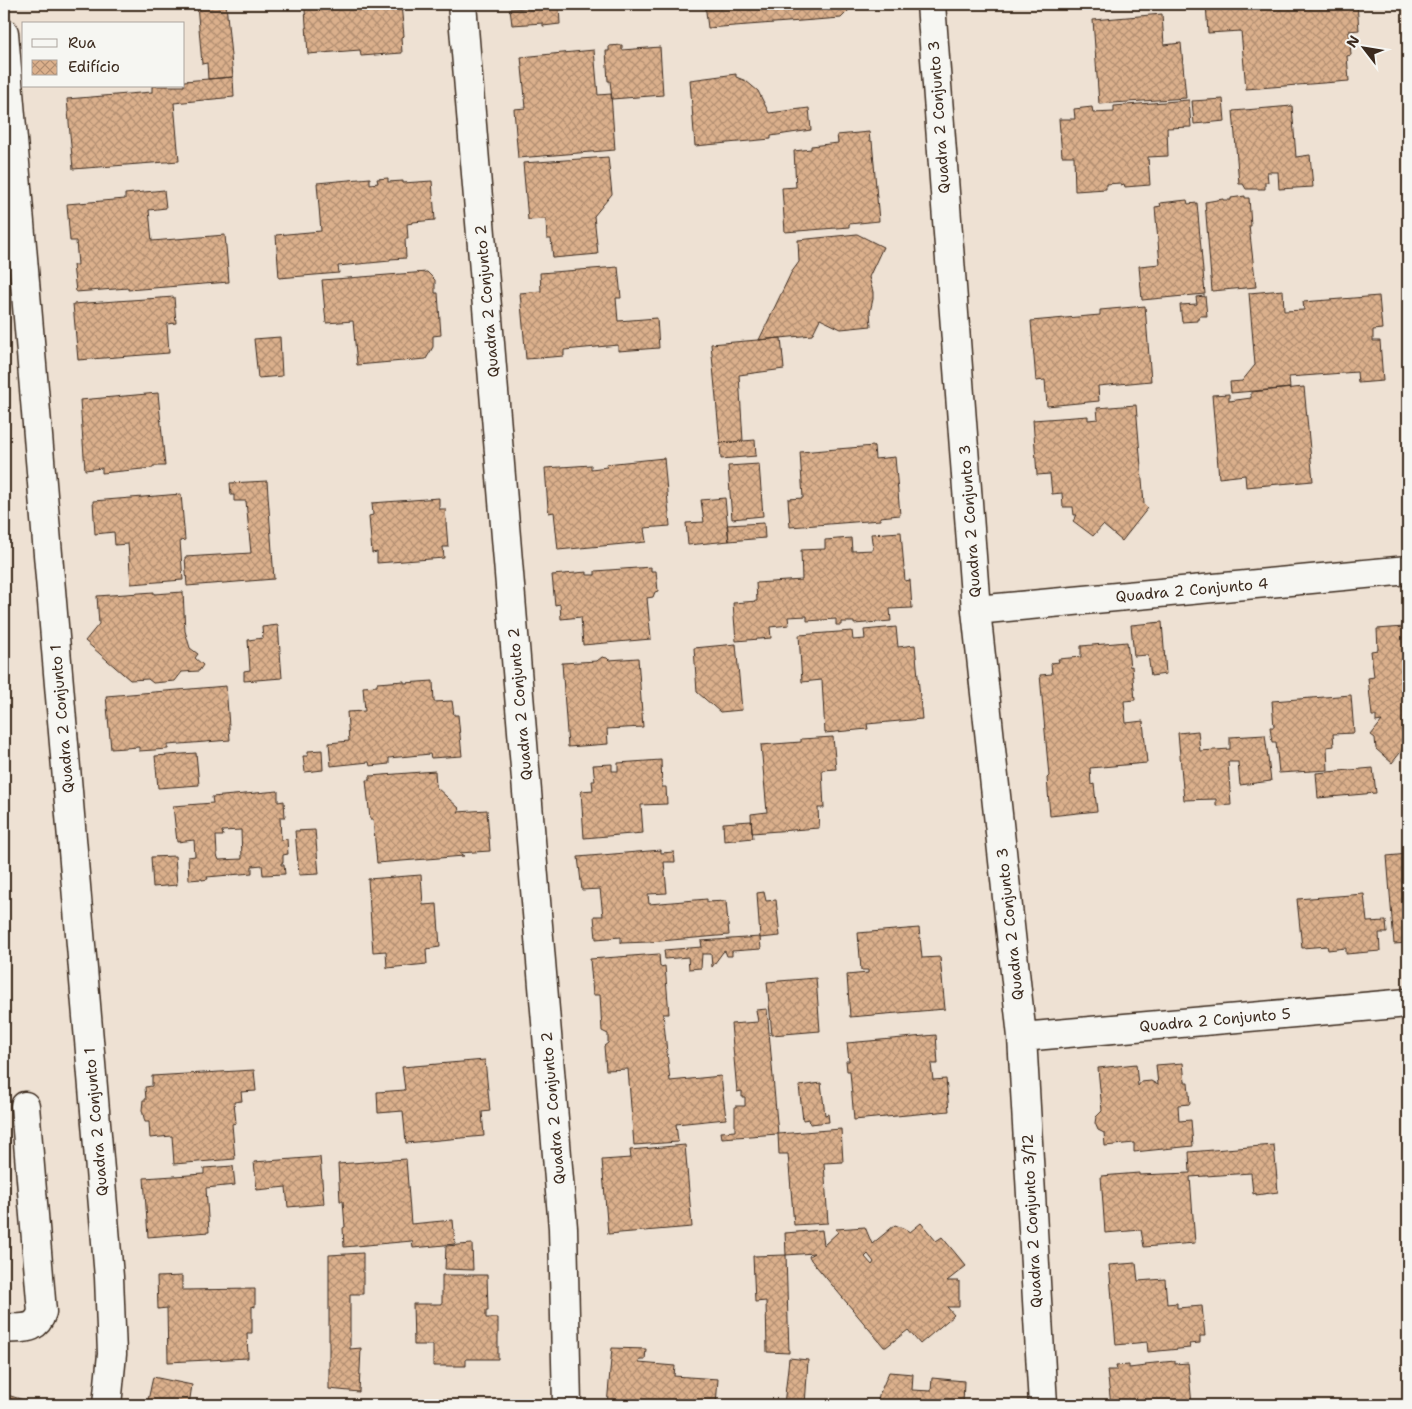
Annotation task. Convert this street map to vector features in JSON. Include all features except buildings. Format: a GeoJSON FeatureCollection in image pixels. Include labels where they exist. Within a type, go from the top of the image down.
{"type":"FeatureCollection","features":[{"type":"Feature","properties":{"kind":"street","name":"Quadra 2 Conjunto 2"},"geometry":{"type":"LineString","coordinates":[[462,4],[563,1228],[567,1405]]}},
{"type":"Feature","properties":{"kind":"street","name":"Quadra 2 Conjunto 3"},"geometry":{"type":"LineString","coordinates":[[931,4],[976,610],[1022,1037]]}},
{"type":"Feature","properties":{"kind":"street","name":"Quadra 2 Conjunto 1"},"geometry":{"type":"LineString","coordinates":[[4,33],[109,1277],[112,1354],[107,1405]]}},
{"type":"Feature","properties":{"kind":"street","name":"Quadra 2 Conjunto 4"},"geometry":{"type":"LineString","coordinates":[[976,610],[1408,570]]}},
{"type":"Feature","properties":{"kind":"street","name":"Quadra 2 Conjunto 5"},"geometry":{"type":"LineString","coordinates":[[1022,1037],[1408,1003]]}},
{"type":"Feature","properties":{"kind":"street","name":"Quadra 2 Conjunto 3/12"},"geometry":{"type":"LineString","coordinates":[[1022,1037],[1043,1405]]}},
{"type":"Feature","properties":{"kind":"street"},"geometry":{"type":"LineString","coordinates":[[4,1329],[34,1326],[40,1321],[42,1312],[25,1106]]}}]}
